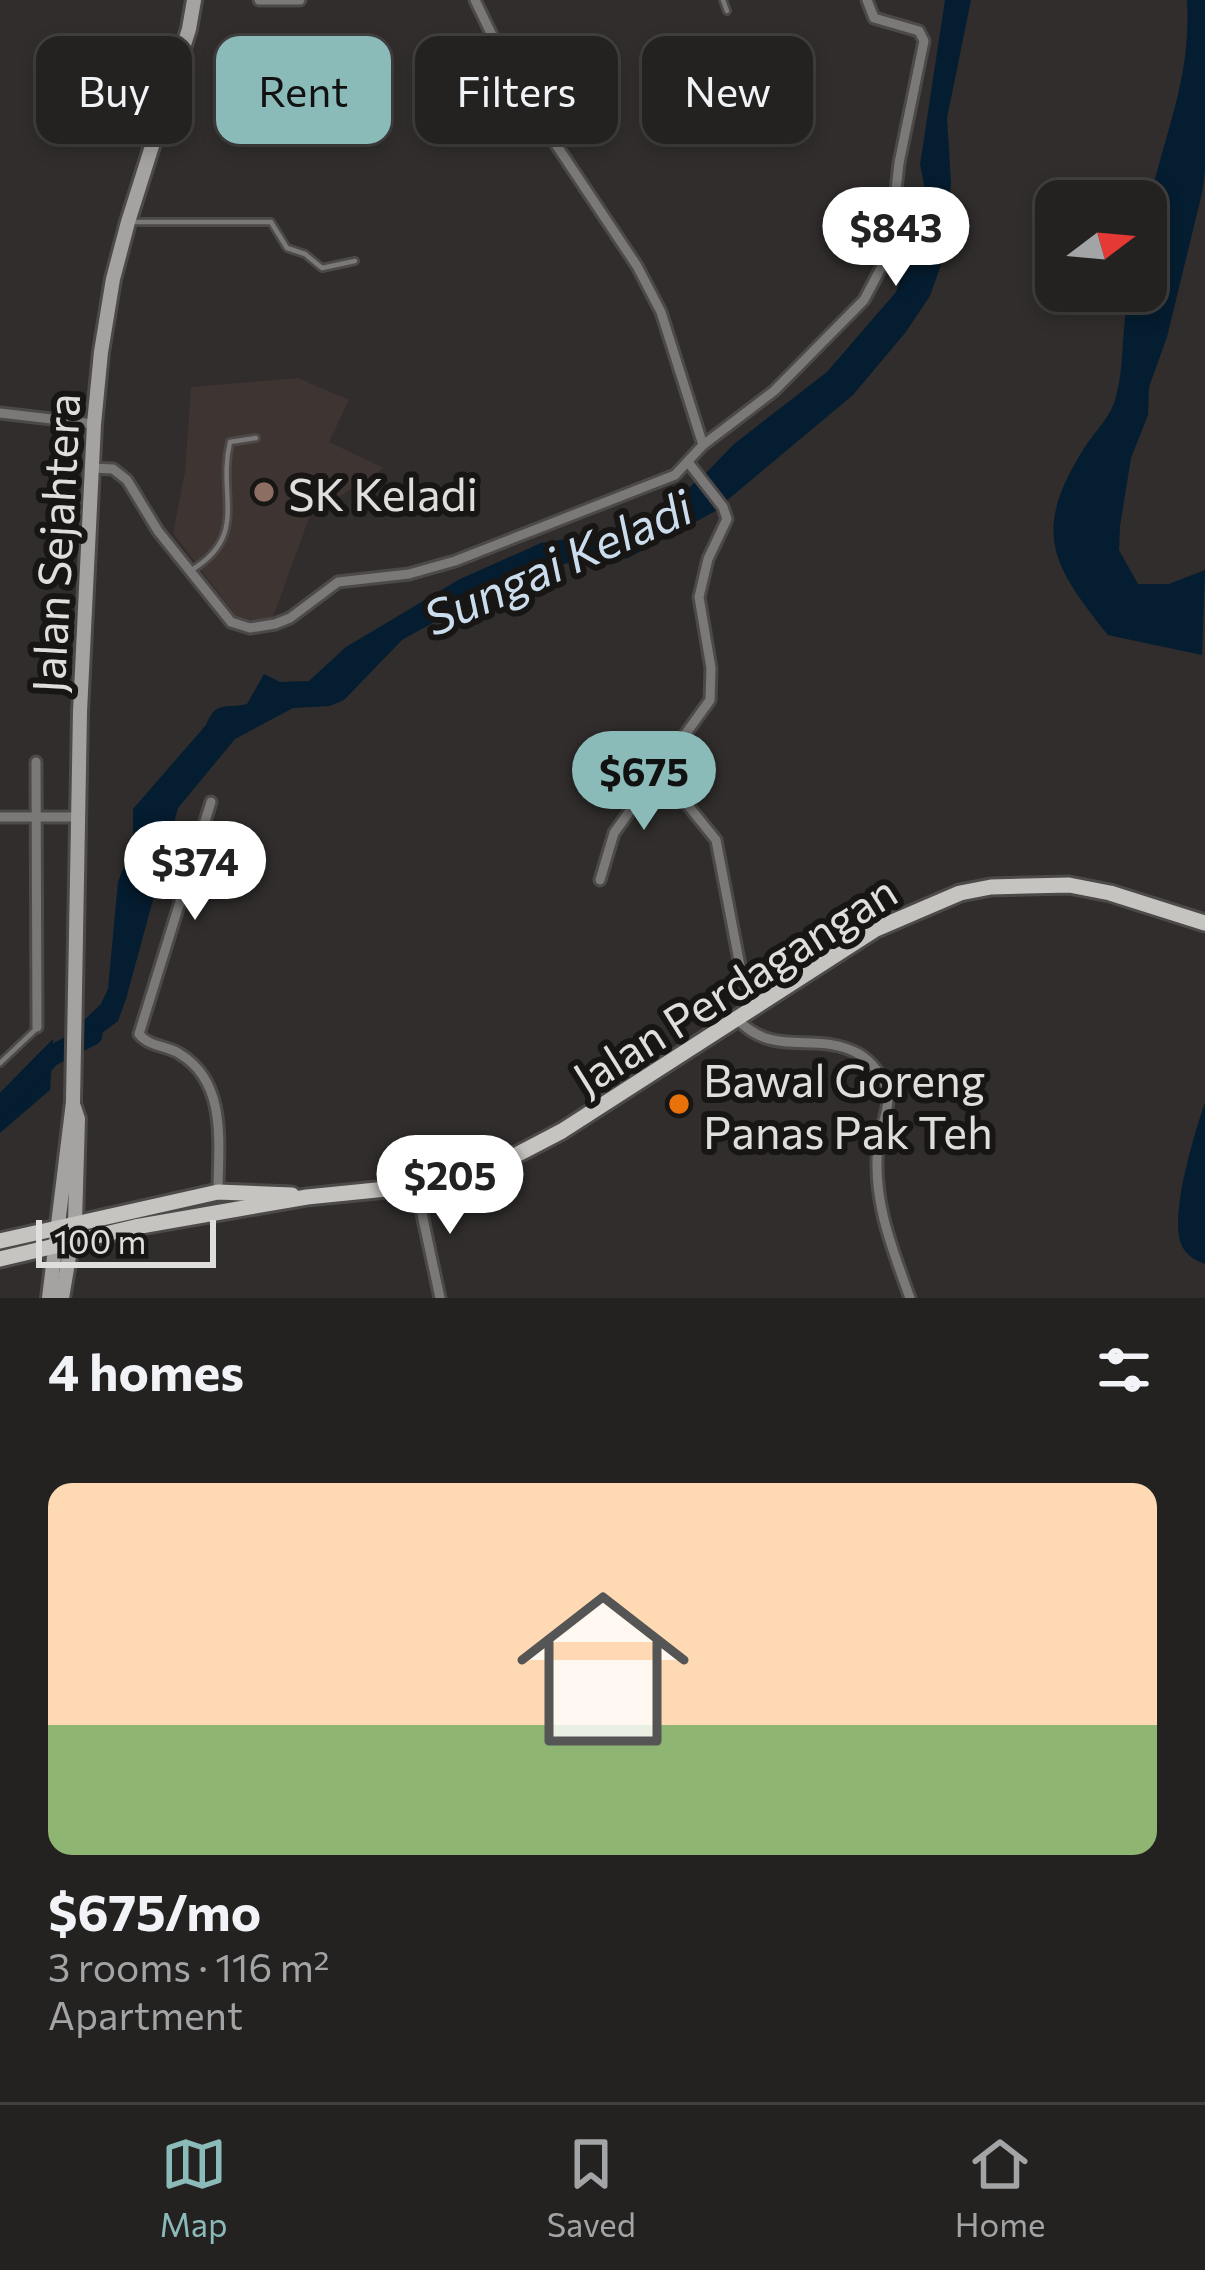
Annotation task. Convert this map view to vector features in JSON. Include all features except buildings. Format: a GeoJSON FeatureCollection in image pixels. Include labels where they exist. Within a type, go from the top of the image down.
{"type":"FeatureCollection","features":[{"type":"Feature","properties":{"kind":"main road","name":"Jalan Sejahtera"},"geometry":{"type":"LineString","coordinates":[[65,1244],[94,424],[113,279],[179,65],[194,0]]}},
{"type":"Feature","properties":{"kind":"main road","name":"Jalan Perdagangan"},"geometry":{"type":"LineString","coordinates":[[0,1259],[135,1227],[464,1176],[562,1131],[876,929],[960,893],[991,887],[1069,885],[1205,923]]}},
{"type":"Feature","properties":{"kind":"main road","name":"Jalan Perdagangan"},"geometry":{"type":"LineString","coordinates":[[0,1241],[218,1192],[307,1197]]}},
{"type":"Feature","properties":{"kind":"main road"},"geometry":{"type":"LineString","coordinates":[[49,1298],[65,1244]]}},
{"type":"Feature","properties":{"kind":"main road"},"geometry":{"type":"LineString","coordinates":[[62,1298],[65,1244]]}},
{"type":"Feature","properties":{"kind":"street"},"geometry":{"type":"LineString","coordinates":[[260,0],[300,0]]}},
{"type":"Feature","properties":{"kind":"street"},"geometry":{"type":"LineString","coordinates":[[475,0],[515,82],[638,266],[662,313],[703,445]]}},
{"type":"Feature","properties":{"kind":"street"},"geometry":{"type":"LineString","coordinates":[[92,468],[113,469],[127,480],[158,531],[231,622],[260,628],[290,618],[338,582],[409,574],[455,560],[660,484],[774,391],[842,324],[864,300],[890,253],[899,163],[924,40],[919,31],[874,18],[867,0]]}},
{"type":"Feature","properties":{"kind":"street"},"geometry":{"type":"LineString","coordinates":[[0,413],[94,424]]}},
{"type":"Feature","properties":{"kind":"street"},"geometry":{"type":"LineString","coordinates":[[600,880],[614,833],[710,700],[711,668],[699,597],[708,559],[727,519],[688,462]]}},
{"type":"Feature","properties":{"kind":"street"},"geometry":{"type":"LineString","coordinates":[[36,762],[37,1027]]}},
{"type":"Feature","properties":{"kind":"street"},"geometry":{"type":"LineString","coordinates":[[661,772],[716,840],[744,1016],[751,1034],[767,1042],[830,1045],[859,1054],[879,1074],[888,1102],[878,1145],[880,1208],[910,1298]]}},
{"type":"Feature","properties":{"kind":"street"},"geometry":{"type":"LineString","coordinates":[[211,802],[139,1034],[144,1042],[178,1052],[193,1064],[218,1104],[218,1192]]}},
{"type":"Feature","properties":{"kind":"street"},"geometry":{"type":"LineString","coordinates":[[0,817],[77,817]]}},
{"type":"Feature","properties":{"kind":"street"},"geometry":{"type":"LineString","coordinates":[[416,1186],[440,1298]]}},
{"type":"Feature","properties":{"kind":"lane"},"geometry":{"type":"LineString","coordinates":[[723,0],[727,11]]}},
{"type":"Feature","properties":{"kind":"lane"},"geometry":{"type":"LineString","coordinates":[[128,221],[271,222],[287,248],[305,254],[322,268],[355,261]]}},
{"type":"Feature","properties":{"kind":"lane"},"geometry":{"type":"LineString","coordinates":[[190,571],[212,559],[228,526],[230,442],[256,438]]}},
{"type":"Feature","properties":{"kind":"lane"},"geometry":{"type":"LineString","coordinates":[[0,1064],[37,1027]]}},
{"type":"Feature","properties":{"kind":"shaded area","name":"SK Keladi"},"geometry":{"type":"Polygon","coordinates":[[[298,378],[349,400],[329,442],[384,468],[310,515],[272,620],[265,623],[236,616],[173,533],[185,472],[191,387],[298,378]]]}},
{"type":"Feature","properties":{"kind":"water"},"geometry":{"type":"Polygon","coordinates":[[[945,0],[971,0],[947,118],[951,183],[943,259],[930,296],[853,395],[725,502],[705,474],[734,444],[827,372],[896,292],[923,217],[925,189],[920,165],[945,0]]]}},
{"type":"Feature","properties":{"kind":"water"},"geometry":{"type":"Polygon","coordinates":[[[1187,0],[1205,0],[1202,193],[1167,337],[1149,387],[1148,415],[1131,458],[1119,550],[1138,584],[1169,584],[1205,570],[1202,655],[1108,635],[1062,568],[1054,527],[1067,479],[1114,403],[1126,312],[1167,312],[1167,180],[1155,180],[1179,89],[1187,0]]]}},
{"type":"Feature","properties":{"kind":"water"},"geometry":{"type":"Polygon","coordinates":[[[700,477],[723,507],[628,558],[573,562],[509,580],[402,640],[344,700],[330,706],[293,708],[235,739],[178,808],[118,1021],[81,1049],[80,1024],[101,1004],[108,989],[118,882],[133,843],[133,809],[214,712],[247,704],[264,674],[280,682],[309,681],[346,647],[460,579],[541,543],[606,533],[666,511],[700,477]]]}},
{"type":"Feature","properties":{"kind":"water"},"geometry":{"type":"Polygon","coordinates":[[[53,1039],[50,1090],[0,1133],[0,1093],[53,1039]]]}},
{"type":"Feature","properties":{"kind":"water"},"geometry":{"type":"Polygon","coordinates":[[[1205,1102],[1205,1264],[1182,1246],[1178,1215],[1184,1174],[1205,1102]]]}},
{"type":"Feature","properties":{"kind":"waterway","name":"Sungai Keladi"},"geometry":{"type":"LineString","coordinates":[[0,1108],[51,1056],[92,1035]]}},
{"type":"Feature","properties":{"kind":"place","name":"SK Keladi"},"geometry":{"type":"Point","coordinates":[264,492]}},
{"type":"Feature","properties":{"kind":"place","name":"Bawal Goreng Panas Pak Teh"},"geometry":{"type":"Point","coordinates":[679,1104]}}]}
